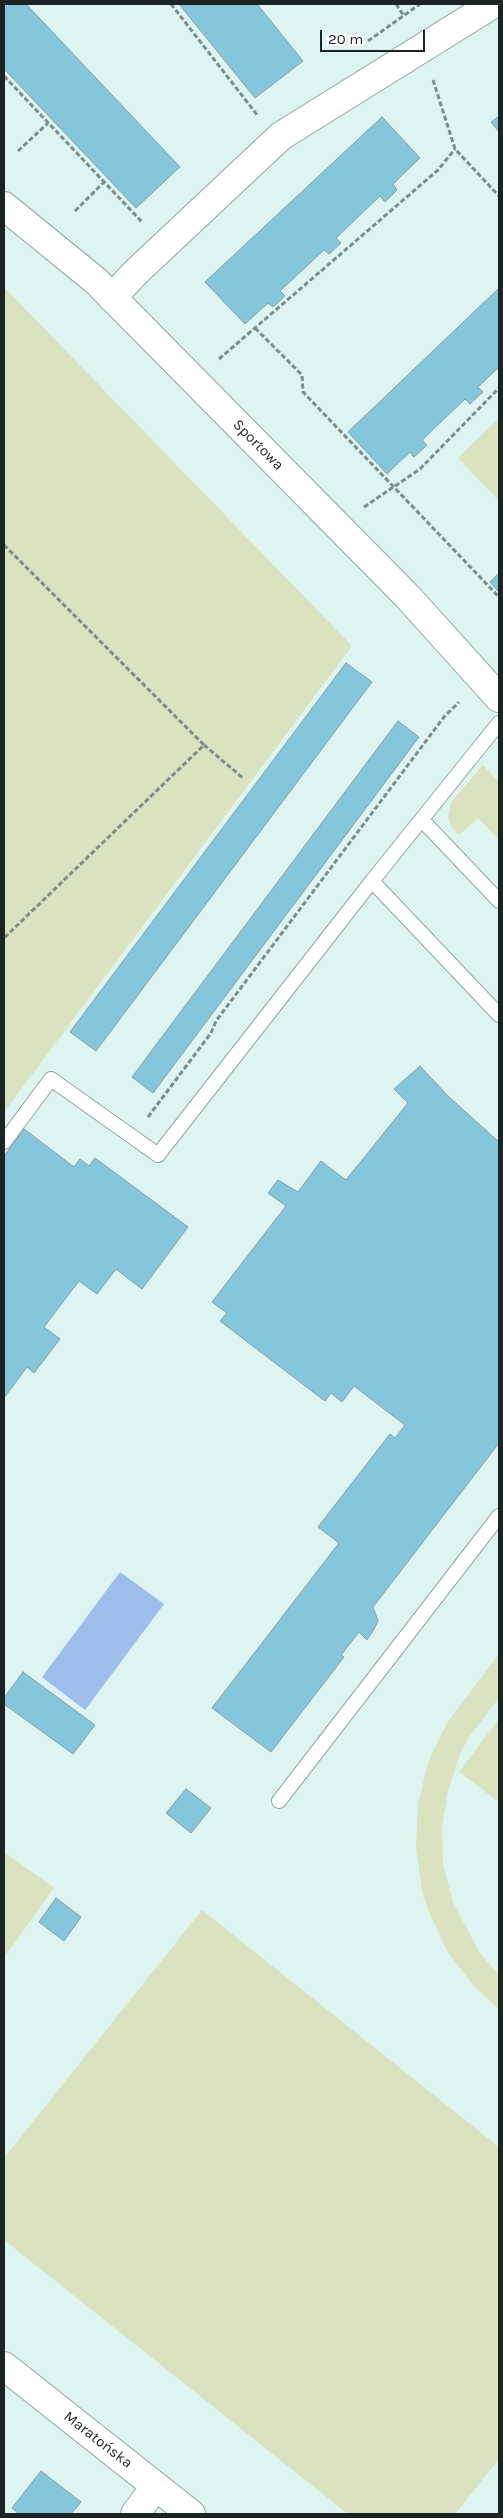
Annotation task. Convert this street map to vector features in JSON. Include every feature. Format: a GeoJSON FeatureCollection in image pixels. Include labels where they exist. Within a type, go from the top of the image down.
{"type":"FeatureCollection","features":[{"type":"Feature","properties":{"kind":"street"},"geometry":{"type":"LineString","coordinates":[[112,298],[135,273],[281,136],[493,4]]}},
{"type":"Feature","properties":{"kind":"street","name":"Sportowa"},"geometry":{"type":"LineString","coordinates":[[4,206],[96,281],[407,596],[491,689]]}},
{"type":"Feature","properties":{"kind":"street","name":"Maratońska"},"geometry":{"type":"LineString","coordinates":[[4,2366],[191,2514]]}},
{"type":"Feature","properties":{"kind":"street"},"geometry":{"type":"LineString","coordinates":[[135,2514],[156,2486]]}},
{"type":"Feature","properties":{"kind":"lane"},"geometry":{"type":"LineString","coordinates":[[4,1142],[51,1079],[158,1155],[499,723]]}},
{"type":"Feature","properties":{"kind":"lane"},"geometry":{"type":"LineString","coordinates":[[422,820],[499,901]]}},
{"type":"Feature","properties":{"kind":"lane"},"geometry":{"type":"LineString","coordinates":[[372,882],[499,1015]]}},
{"type":"Feature","properties":{"kind":"lane"},"geometry":{"type":"LineString","coordinates":[[279,1801],[499,1516]]}},
{"type":"Feature","properties":{"kind":"path"},"geometry":{"type":"LineString","coordinates":[[171,4],[260,117]]}},
{"type":"Feature","properties":{"kind":"path"},"geometry":{"type":"LineString","coordinates":[[396,4],[423,46],[455,149],[499,196]]}},
{"type":"Feature","properties":{"kind":"path"},"geometry":{"type":"LineString","coordinates":[[4,76],[144,225]]}},
{"type":"Feature","properties":{"kind":"path"},"geometry":{"type":"LineString","coordinates":[[18,151],[48,123]]}},
{"type":"Feature","properties":{"kind":"path"},"geometry":{"type":"LineString","coordinates":[[219,360],[438,170],[455,149]]}},
{"type":"Feature","properties":{"kind":"path"},"geometry":{"type":"LineString","coordinates":[[75,211],[104,182]]}},
{"type":"Feature","properties":{"kind":"path"},"geometry":{"type":"LineString","coordinates":[[255,328],[302,375],[303,392],[395,486],[499,597]]}},
{"type":"Feature","properties":{"kind":"path"},"geometry":{"type":"LineString","coordinates":[[361,508],[420,469],[499,388]]}},
{"type":"Feature","properties":{"kind":"path"},"geometry":{"type":"LineString","coordinates":[[4,545],[204,746],[242,778]]}},
{"type":"Feature","properties":{"kind":"path"},"geometry":{"type":"LineString","coordinates":[[133,1137],[211,1033],[216,1021],[444,716],[491,689]]}},
{"type":"Feature","properties":{"kind":"path"},"geometry":{"type":"LineString","coordinates":[[4,938],[204,746]]}},
{"type":"Feature","properties":{"kind":"green space"},"geometry":{"type":"Polygon","coordinates":[[[4,287],[352,646],[4,1112],[4,287]]]}},
{"type":"Feature","properties":{"kind":"green space"},"geometry":{"type":"Polygon","coordinates":[[[499,418],[499,501],[458,458],[499,418]]]}},
{"type":"Feature","properties":{"kind":"green space"},"geometry":{"type":"Polygon","coordinates":[[[483,765],[499,782],[499,840],[478,818],[459,835],[452,828],[448,818],[451,802],[483,765]]]}},
{"type":"Feature","properties":{"kind":"green space"},"geometry":{"type":"Polygon","coordinates":[[[499,1654],[499,1698],[469,1737],[460,1754],[448,1790],[442,1827],[443,1865],[453,1902],[479,1952],[499,1975],[499,2010],[471,1983],[446,1949],[428,1910],[422,1890],[416,1847],[418,1804],[428,1763],[447,1723],[499,1654]]]}},
{"type":"Feature","properties":{"kind":"green space"},"geometry":{"type":"Polygon","coordinates":[[[499,1719],[499,1802],[459,1772],[499,1719]]]}},
{"type":"Feature","properties":{"kind":"green space"},"geometry":{"type":"Polygon","coordinates":[[[4,1852],[54,1888],[4,1958],[4,1852]]]}},
{"type":"Feature","properties":{"kind":"green space"},"geometry":{"type":"Polygon","coordinates":[[[202,1910],[499,2147],[499,2459],[455,2514],[348,2514],[4,2240],[4,2158],[202,1910]]]}},
{"type":"Feature","properties":{"kind":"water"},"geometry":{"type":"Polygon","coordinates":[[[120,1572],[164,1604],[85,1710],[42,1677],[120,1572]]]}},
{"type":"Feature","properties":{"kind":"building"},"geometry":{"type":"Polygon","coordinates":[[[4,4],[26,4],[180,167],[136,208],[4,69],[4,4]]]}},
{"type":"Feature","properties":{"kind":"building"},"geometry":{"type":"Polygon","coordinates":[[[179,4],[257,4],[303,61],[255,98],[179,4]]]}},
{"type":"Feature","properties":{"kind":"building"},"geometry":{"type":"Polygon","coordinates":[[[499,116],[499,132],[491,122],[499,116]]]}},
{"type":"Feature","properties":{"kind":"building"},"geometry":{"type":"Polygon","coordinates":[[[382,117],[420,158],[393,184],[397,190],[385,202],[380,196],[336,238],[341,243],[329,254],[324,250],[280,291],[285,296],[273,307],[268,303],[245,324],[205,282],[382,117]]]}},
{"type":"Feature","properties":{"kind":"building"},"geometry":{"type":"Polygon","coordinates":[[[499,288],[499,367],[478,387],[483,392],[470,404],[465,399],[422,440],[427,445],[414,457],[410,452],[387,474],[348,432],[499,288]]]}},
{"type":"Feature","properties":{"kind":"building"},"geometry":{"type":"Polygon","coordinates":[[[499,573],[499,592],[490,582],[499,573]]]}},
{"type":"Feature","properties":{"kind":"building"},"geometry":{"type":"Polygon","coordinates":[[[346,663],[372,682],[96,1051],[70,1032],[346,663]]]}},
{"type":"Feature","properties":{"kind":"building"},"geometry":{"type":"Polygon","coordinates":[[[398,721],[419,737],[153,1093],[132,1077],[398,721]]]}},
{"type":"Feature","properties":{"kind":"building"},"geometry":{"type":"Polygon","coordinates":[[[420,1066],[448,1096],[499,1142],[499,1443],[373,1607],[378,1621],[367,1640],[359,1632],[341,1655],[344,1657],[271,1752],[212,1708],[339,1543],[318,1527],[390,1434],[395,1438],[405,1425],[354,1386],[342,1402],[331,1393],[325,1401],[220,1321],[227,1313],[212,1302],[286,1206],[268,1193],[278,1180],[298,1192],[321,1161],[346,1180],[408,1103],[394,1089],[420,1066]]]}},
{"type":"Feature","properties":{"kind":"building"},"geometry":{"type":"Polygon","coordinates":[[[24,1129],[74,1167],[80,1159],[89,1166],[95,1158],[188,1227],[142,1289],[116,1269],[97,1294],[79,1281],[44,1327],[60,1339],[34,1373],[27,1367],[4,1398],[4,1156],[24,1129]]]}},
{"type":"Feature","properties":{"kind":"building"},"geometry":{"type":"Polygon","coordinates":[[[23,1672],[95,1725],[73,1754],[4,1704],[4,1698],[23,1672]]]}},
{"type":"Feature","properties":{"kind":"building"},"geometry":{"type":"Polygon","coordinates":[[[186,1789],[211,1808],[191,1833],[166,1813],[186,1789]]]}},
{"type":"Feature","properties":{"kind":"building"},"geometry":{"type":"Polygon","coordinates":[[[56,1898],[81,1917],[64,1941],[39,1922],[56,1898]]]}},
{"type":"Feature","properties":{"kind":"building"},"geometry":{"type":"Polygon","coordinates":[[[41,2471],[81,2502],[71,2514],[19,2514],[12,2508],[41,2471]]]}}]}
